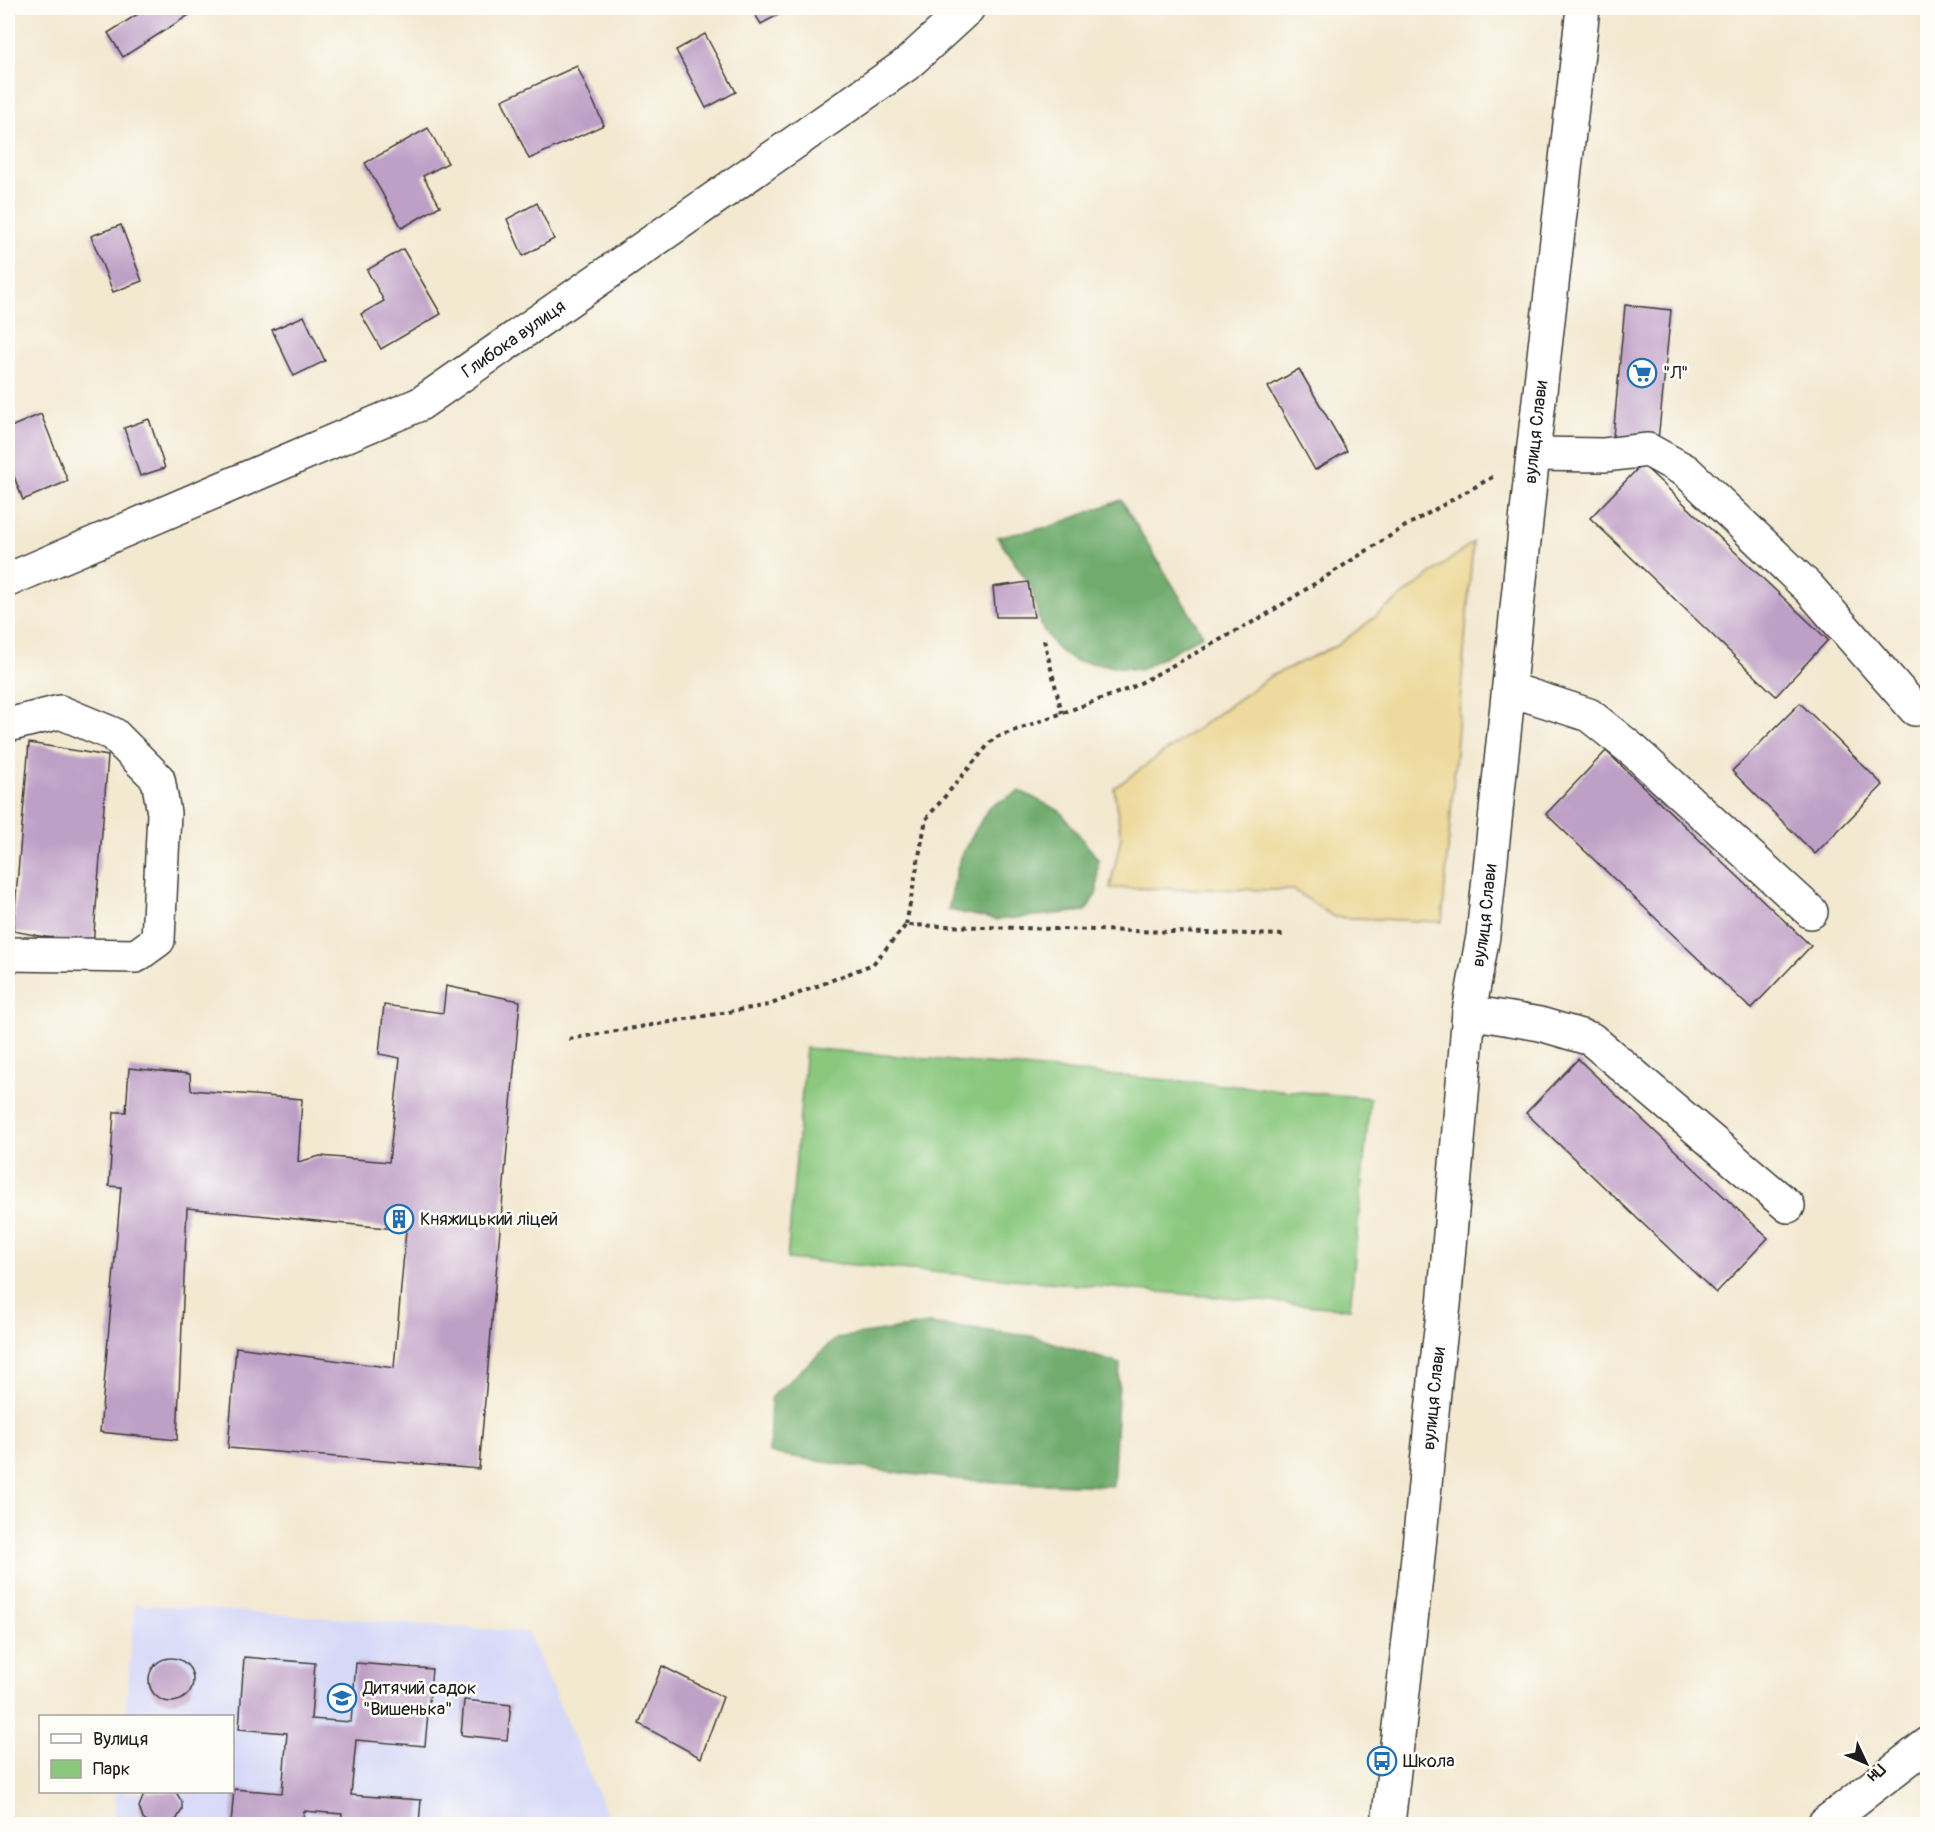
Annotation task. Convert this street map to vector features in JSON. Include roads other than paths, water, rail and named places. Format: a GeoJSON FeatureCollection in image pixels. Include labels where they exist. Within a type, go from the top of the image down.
{"type":"FeatureCollection","features":[{"type":"Feature","properties":{"kind":"street","name":"Глибока вулиця"},"geometry":{"type":"LineString","coordinates":[[8,579],[420,404],[907,64],[968,8]]}},
{"type":"Feature","properties":{"kind":"street","name":"вулиця Слави"},"geometry":{"type":"LineString","coordinates":[[1388,1824],[1444,1305],[1470,1012],[1483,936],[1533,454],[1583,8]]}},
{"type":"Feature","properties":{"kind":"street"},"geometry":{"type":"LineString","coordinates":[[1533,454],[1604,455],[1648,450],[1686,471],[1809,588],[1915,709]]}},
{"type":"Feature","properties":{"kind":"street"},"geometry":{"type":"LineString","coordinates":[[1509,689],[1589,715],[1634,751],[1811,912]]}},
{"type":"Feature","properties":{"kind":"street"},"geometry":{"type":"LineString","coordinates":[[8,725],[60,712],[113,734],[158,779],[164,813],[158,940],[136,956],[8,954]]}},
{"type":"Feature","properties":{"kind":"street"},"geometry":{"type":"LineString","coordinates":[[1470,1012],[1540,1024],[1591,1039],[1788,1206]]}},
{"type":"Feature","properties":{"kind":"street"},"geometry":{"type":"LineString","coordinates":[[1824,1824],[1928,1744]]}},
{"type":"Feature","properties":{"kind":"place","name":"\"Л\""},"geometry":{"type":"Point","coordinates":[1642,373]}},
{"type":"Feature","properties":{"kind":"place","name":"Княжицький ліцей"},"geometry":{"type":"Point","coordinates":[399,1219]}},
{"type":"Feature","properties":{"kind":"place","name":"Дитячий садок \"Вишенька\""},"geometry":{"type":"Point","coordinates":[342,1698]}},
{"type":"Feature","properties":{"kind":"place","name":"Школа"},"geometry":{"type":"Point","coordinates":[1382,1761]}}]}
